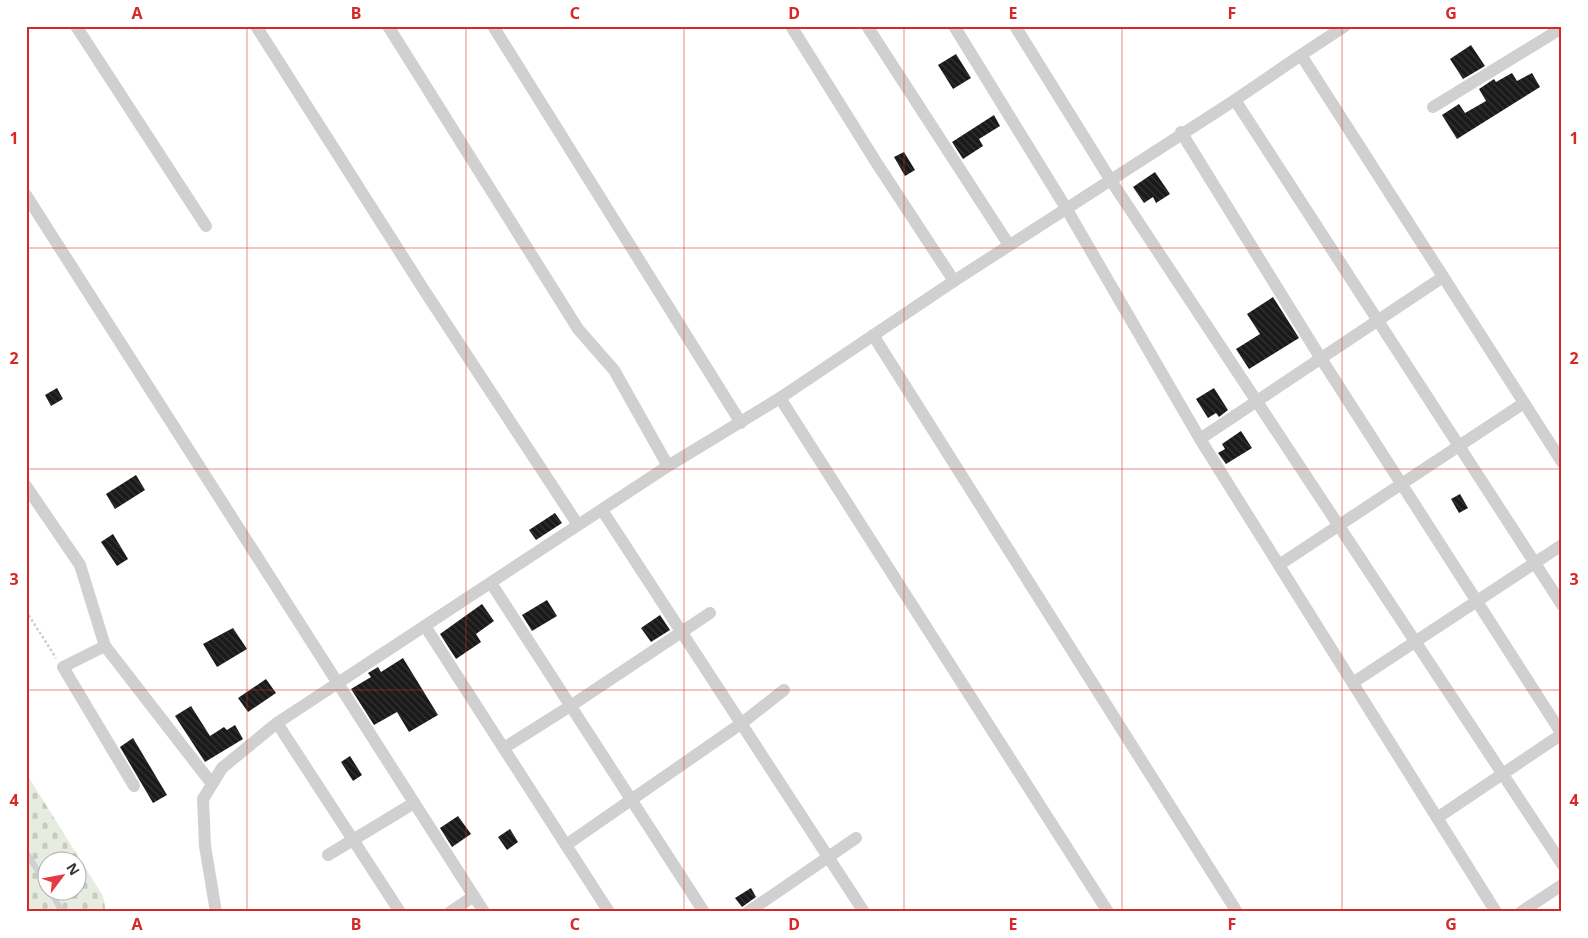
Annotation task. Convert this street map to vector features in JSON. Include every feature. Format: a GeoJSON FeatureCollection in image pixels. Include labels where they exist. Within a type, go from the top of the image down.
{"type":"FeatureCollection","features":[{"type":"Feature","properties":{"kind":"street"},"geometry":{"type":"LineString","coordinates":[[76,26],[206,226]]}},
{"type":"Feature","properties":{"kind":"street"},"geometry":{"type":"LineString","coordinates":[[256,26],[445,322],[578,525]]}},
{"type":"Feature","properties":{"kind":"street"},"geometry":{"type":"LineString","coordinates":[[388,26],[578,328],[614,370],[668,466]]}},
{"type":"Feature","properties":{"kind":"street"},"geometry":{"type":"LineString","coordinates":[[493,26],[740,423]]}},
{"type":"Feature","properties":{"kind":"street"},"geometry":{"type":"LineString","coordinates":[[791,26],[876,162],[954,281]]}},
{"type":"Feature","properties":{"kind":"street"},"geometry":{"type":"LineString","coordinates":[[954,26],[1066,208],[1200,439],[1354,682],[1496,912]]}},
{"type":"Feature","properties":{"kind":"street"},"geometry":{"type":"LineString","coordinates":[[1015,26],[1110,179],[1258,400],[1337,527],[1562,864]]}},
{"type":"Feature","properties":{"kind":"street"},"geometry":{"type":"LineString","coordinates":[[216,912],[205,846],[203,799],[222,768],[277,723],[668,466],[780,398],[954,281],[1182,132],[1235,100],[1345,26]]}},
{"type":"Feature","properties":{"kind":"street"},"geometry":{"type":"LineString","coordinates":[[871,28],[1009,245]]}},
{"type":"Feature","properties":{"kind":"street"},"geometry":{"type":"LineString","coordinates":[[1432,108],[1562,28]]}},
{"type":"Feature","properties":{"kind":"street"},"geometry":{"type":"LineString","coordinates":[[1300,55],[1562,462]]}},
{"type":"Feature","properties":{"kind":"street"},"geometry":{"type":"LineString","coordinates":[[1235,100],[1562,605]]}},
{"type":"Feature","properties":{"kind":"street"},"geometry":{"type":"LineString","coordinates":[[1182,132],[1320,357],[1562,734],[1437,818]]}},
{"type":"Feature","properties":{"kind":"street"},"geometry":{"type":"LineString","coordinates":[[26,196],[484,912]]}},
{"type":"Feature","properties":{"kind":"street"},"geometry":{"type":"LineString","coordinates":[[1200,439],[1320,357],[1443,277]]}},
{"type":"Feature","properties":{"kind":"street"},"geometry":{"type":"LineString","coordinates":[[873,335],[1237,912]]}},
{"type":"Feature","properties":{"kind":"street"},"geometry":{"type":"LineString","coordinates":[[780,398],[1108,912]]}},
{"type":"Feature","properties":{"kind":"street"},"geometry":{"type":"LineString","coordinates":[[1279,565],[1524,403]]}},
{"type":"Feature","properties":{"kind":"street"},"geometry":{"type":"LineString","coordinates":[[26,486],[80,565],[105,646],[212,784]]}},
{"type":"Feature","properties":{"kind":"street"},"geometry":{"type":"LineString","coordinates":[[602,510],[864,912]]}},
{"type":"Feature","properties":{"kind":"street"},"geometry":{"type":"LineString","coordinates":[[1354,682],[1415,644],[1562,544]]}},
{"type":"Feature","properties":{"kind":"street"},"geometry":{"type":"LineString","coordinates":[[491,582],[704,912]]}},
{"type":"Feature","properties":{"kind":"street"},"geometry":{"type":"LineString","coordinates":[[504,748],[710,613]]}},
{"type":"Feature","properties":{"kind":"street"},"geometry":{"type":"LineString","coordinates":[[425,626],[609,912]]}},
{"type":"Feature","properties":{"kind":"street"},"geometry":{"type":"LineString","coordinates":[[105,646],[62,667],[134,786]]}},
{"type":"Feature","properties":{"kind":"street"},"geometry":{"type":"LineString","coordinates":[[566,845],[742,723],[784,690]]}},
{"type":"Feature","properties":{"kind":"street"},"geometry":{"type":"LineString","coordinates":[[277,723],[400,912]]}},
{"type":"Feature","properties":{"kind":"street"},"geometry":{"type":"LineString","coordinates":[[328,855],[414,803]]}},
{"type":"Feature","properties":{"kind":"street"},"geometry":{"type":"LineString","coordinates":[[748,912],[856,838]]}},
{"type":"Feature","properties":{"kind":"street"},"geometry":{"type":"LineString","coordinates":[[1521,912],[1562,885]]}},
{"type":"Feature","properties":{"kind":"street"},"geometry":{"type":"LineString","coordinates":[[450,912],[474,896]]}},
{"type":"Feature","properties":{"kind":"lane"},"geometry":{"type":"LineString","coordinates":[[26,852],[38,871]]}},
{"type":"Feature","properties":{"kind":"lane"},"geometry":{"type":"LineString","coordinates":[[55,900],[62,912]]}},
{"type":"Feature","properties":{"kind":"path"},"geometry":{"type":"LineString","coordinates":[[26,611],[62,667]]}},
{"type":"Feature","properties":{"kind":"green space"},"geometry":{"type":"Polygon","coordinates":[[[26,773],[74,850],[38,850],[38,900],[88,900],[88,872],[103,896],[106,912],[26,912],[26,773]]]}},
{"type":"Feature","properties":{"kind":"building"},"geometry":{"type":"Polygon","coordinates":[[[1471,45],[1485,66],[1463,79],[1450,59],[1471,45]]]}},
{"type":"Feature","properties":{"kind":"building"},"geometry":{"type":"Polygon","coordinates":[[[956,54],[971,78],[953,89],[938,65],[956,54]]]}},
{"type":"Feature","properties":{"kind":"building"},"geometry":{"type":"Polygon","coordinates":[[[1512,73],[1517,81],[1532,73],[1540,87],[1457,139],[1442,115],[1459,104],[1465,113],[1486,101],[1479,89],[1494,79],[1496,82],[1512,73]]]}},
{"type":"Feature","properties":{"kind":"building"},"geometry":{"type":"Polygon","coordinates":[[[994,115],[1000,126],[979,139],[983,146],[963,159],[952,142],[994,115]]]}},
{"type":"Feature","properties":{"kind":"building"},"geometry":{"type":"Polygon","coordinates":[[[904,152],[915,170],[905,176],[894,157],[904,152]]]}},
{"type":"Feature","properties":{"kind":"building"},"geometry":{"type":"Polygon","coordinates":[[[1155,172],[1170,194],[1156,203],[1153,197],[1144,203],[1133,187],[1155,172]]]}},
{"type":"Feature","properties":{"kind":"building"},"geometry":{"type":"Polygon","coordinates":[[[1273,297],[1299,338],[1249,369],[1236,349],[1260,334],[1247,314],[1273,297]]]}},
{"type":"Feature","properties":{"kind":"building"},"geometry":{"type":"Polygon","coordinates":[[[57,388],[63,399],[51,406],[45,395],[57,388]]]}},
{"type":"Feature","properties":{"kind":"building"},"geometry":{"type":"Polygon","coordinates":[[[1214,388],[1228,410],[1219,417],[1216,413],[1208,418],[1196,399],[1214,388]]]}},
{"type":"Feature","properties":{"kind":"building"},"geometry":{"type":"Polygon","coordinates":[[[1241,431],[1252,448],[1226,464],[1218,453],[1225,449],[1222,444],[1241,431]]]}},
{"type":"Feature","properties":{"kind":"building"},"geometry":{"type":"Polygon","coordinates":[[[136,475],[145,490],[115,509],[106,494],[136,475]]]}},
{"type":"Feature","properties":{"kind":"building"},"geometry":{"type":"Polygon","coordinates":[[[1460,494],[1468,508],[1459,513],[1451,499],[1460,494]]]}},
{"type":"Feature","properties":{"kind":"building"},"geometry":{"type":"Polygon","coordinates":[[[555,513],[562,523],[536,540],[529,530],[555,513]]]}},
{"type":"Feature","properties":{"kind":"building"},"geometry":{"type":"Polygon","coordinates":[[[113,534],[128,559],[117,566],[101,542],[113,534]]]}},
{"type":"Feature","properties":{"kind":"building"},"geometry":{"type":"Polygon","coordinates":[[[547,600],[557,616],[532,631],[522,615],[547,600]]]}},
{"type":"Feature","properties":{"kind":"building"},"geometry":{"type":"Polygon","coordinates":[[[482,604],[494,621],[476,634],[481,642],[456,659],[440,634],[482,604]]]}},
{"type":"Feature","properties":{"kind":"building"},"geometry":{"type":"Polygon","coordinates":[[[660,615],[670,630],[651,642],[641,628],[660,615]]]}},
{"type":"Feature","properties":{"kind":"building"},"geometry":{"type":"Polygon","coordinates":[[[233,628],[247,649],[217,667],[203,644],[233,628]]]}},
{"type":"Feature","properties":{"kind":"building"},"geometry":{"type":"Polygon","coordinates":[[[403,658],[438,715],[409,732],[397,712],[374,725],[351,689],[371,677],[368,673],[378,667],[381,672],[403,658]]]}},
{"type":"Feature","properties":{"kind":"building"},"geometry":{"type":"Polygon","coordinates":[[[266,679],[276,693],[248,712],[238,698],[266,679]]]}},
{"type":"Feature","properties":{"kind":"building"},"geometry":{"type":"Polygon","coordinates":[[[191,706],[210,736],[224,727],[227,730],[235,725],[243,739],[205,762],[175,716],[191,706]]]}},
{"type":"Feature","properties":{"kind":"building"},"geometry":{"type":"Polygon","coordinates":[[[133,738],[167,795],[153,803],[120,747],[133,738]]]}},
{"type":"Feature","properties":{"kind":"building"},"geometry":{"type":"Polygon","coordinates":[[[350,756],[362,775],[353,781],[341,762],[350,756]]]}},
{"type":"Feature","properties":{"kind":"building"},"geometry":{"type":"Polygon","coordinates":[[[458,816],[471,834],[452,847],[440,828],[458,816]]]}},
{"type":"Feature","properties":{"kind":"building"},"geometry":{"type":"Polygon","coordinates":[[[510,829],[518,842],[507,850],[498,837],[510,829]]]}},
{"type":"Feature","properties":{"kind":"building"},"geometry":{"type":"Polygon","coordinates":[[[751,888],[756,897],[742,907],[735,898],[751,888]]]}}]}
